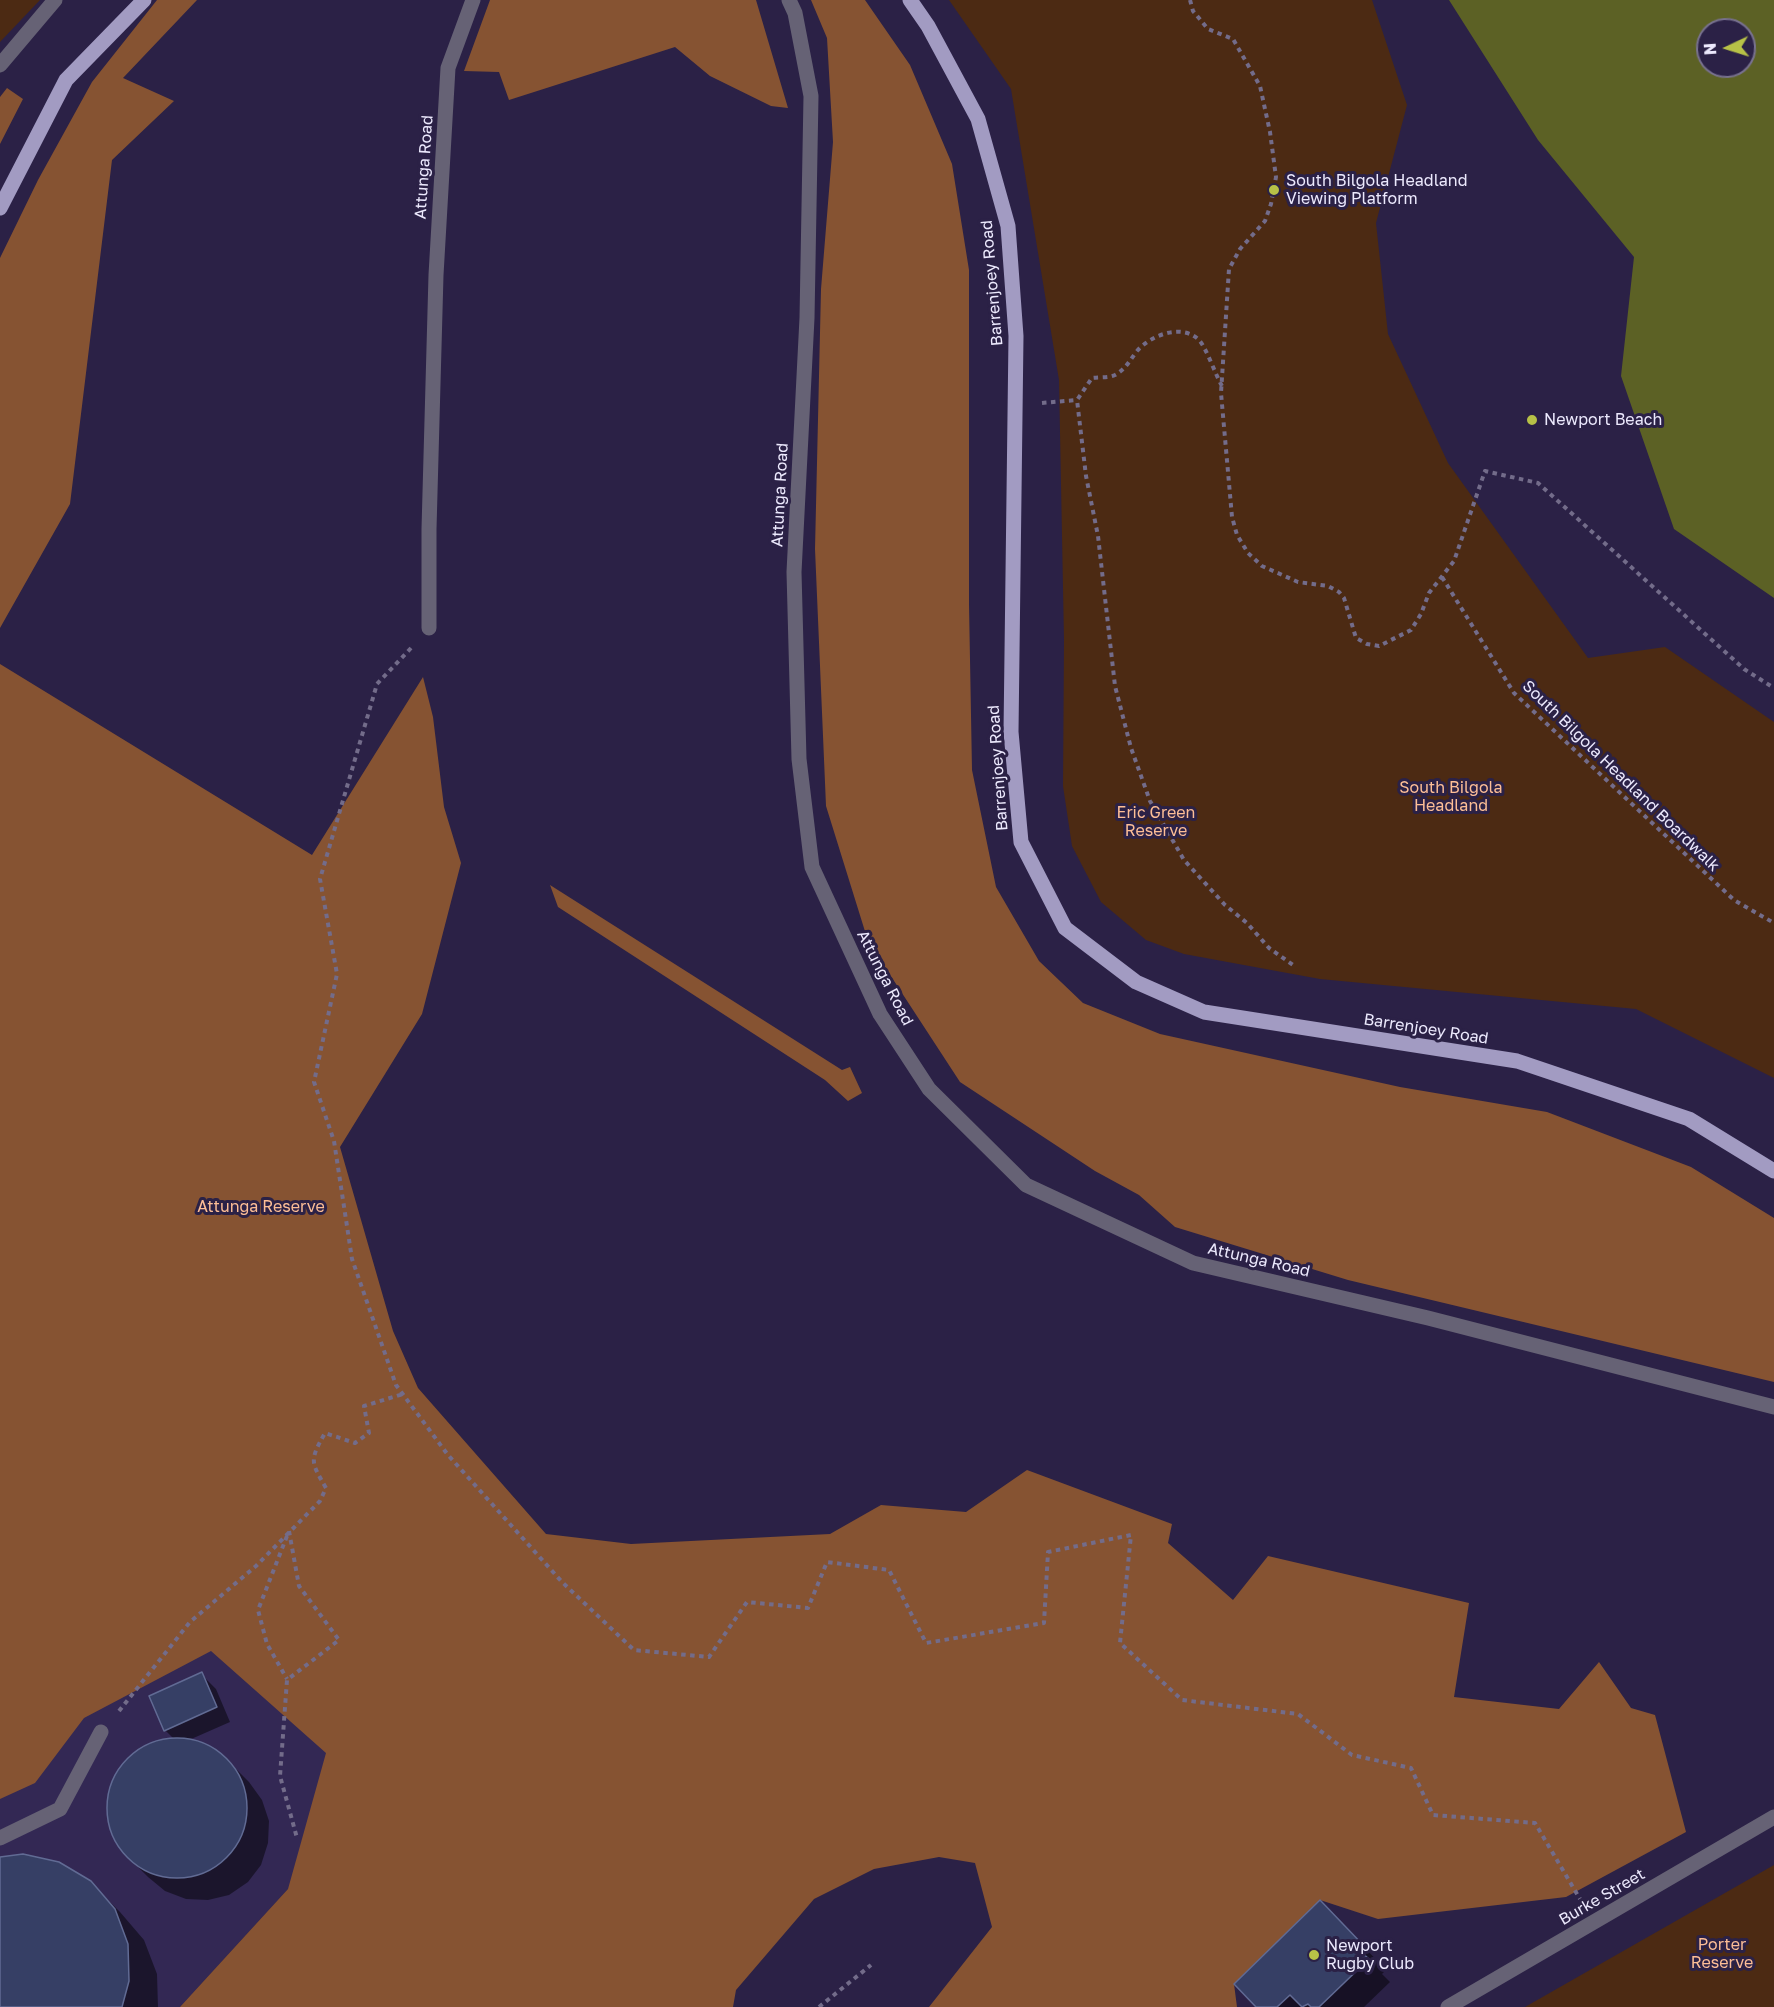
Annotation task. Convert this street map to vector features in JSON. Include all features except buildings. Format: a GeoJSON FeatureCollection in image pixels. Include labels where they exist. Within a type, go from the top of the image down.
{"type":"FeatureCollection","features":[{"type":"Feature","properties":{"kind":"main road"},"geometry":{"type":"LineString","coordinates":[[0,208],[66,80],[144,0]]}},
{"type":"Feature","properties":{"kind":"main road","name":"Barrenjoey Road"},"geometry":{"type":"LineString","coordinates":[[910,0],[928,26],[978,119],[1008,226],[1016,336],[1011,732],[1021,842],[1065,928],[1136,982],[1204,1012],[1517,1061],[1689,1119],[1774,1171]]}},
{"type":"Feature","properties":{"kind":"street"},"geometry":{"type":"LineString","coordinates":[[0,65],[55,0]]}},
{"type":"Feature","properties":{"kind":"street","name":"Attunga Road"},"geometry":{"type":"LineString","coordinates":[[429,628],[429,517],[436,275],[448,68],[473,0]]}},
{"type":"Feature","properties":{"kind":"street","name":"Attunga Road"},"geometry":{"type":"LineString","coordinates":[[789,0],[795,13],[811,96],[807,318],[794,572],[799,759],[812,867],[880,1014],[929,1089],[1026,1185],[1193,1263],[1428,1318],[1774,1407]]}},
{"type":"Feature","properties":{"kind":"street"},"geometry":{"type":"LineString","coordinates":[[0,1838],[60,1809],[101,1732]]}},
{"type":"Feature","properties":{"kind":"street","name":"Burke Street"},"geometry":{"type":"LineString","coordinates":[[1448,2007],[1774,1817]]}},
{"type":"Feature","properties":{"kind":"path"},"geometry":{"type":"LineString","coordinates":[[1190,0],[1193,11],[1208,28],[1233,39],[1260,86],[1276,177],[1265,221],[1240,249],[1229,269],[1224,322],[1222,387],[1232,517],[1237,535],[1248,553],[1262,566],[1298,582],[1328,586],[1340,592],[1344,598],[1356,638],[1367,644],[1379,646],[1411,630],[1430,593],[1454,561],[1485,471],[1538,483],[1744,669],[1774,688]]}},
{"type":"Feature","properties":{"kind":"path"},"geometry":{"type":"LineString","coordinates":[[1222,387],[1201,341],[1190,333],[1174,332],[1150,340],[1138,350],[1126,367],[1114,376],[1092,378],[1077,400],[1086,476],[1098,536],[1115,686],[1131,747],[1150,801],[1184,860],[1269,948],[1293,965]]}},
{"type":"Feature","properties":{"kind":"path"},"geometry":{"type":"LineString","coordinates":[[1015,406],[1077,400]]}},
{"type":"Feature","properties":{"kind":"path","name":"South Bilgola Headland Boardwalk"},"geometry":{"type":"LineString","coordinates":[[1442,577],[1514,693],[1734,900],[1774,922]]}},
{"type":"Feature","properties":{"kind":"path"},"geometry":{"type":"LineString","coordinates":[[429,628],[377,684],[320,879],[337,974],[314,1082],[334,1141],[352,1259],[396,1385],[448,1455],[562,1582],[634,1650],[710,1658],[747,1602],[808,1608],[827,1562],[889,1570],[926,1643],[1044,1623],[1048,1552],[1131,1535],[1120,1643],[1182,1700],[1298,1714],[1353,1755],[1411,1768],[1433,1815],[1535,1823],[1594,1923]]}},
{"type":"Feature","properties":{"kind":"path"},"geometry":{"type":"LineString","coordinates":[[101,1732],[190,1622],[256,1566],[320,1501],[326,1488],[313,1468],[315,1451],[325,1433],[355,1443],[369,1433],[364,1406],[403,1394]]}},
{"type":"Feature","properties":{"kind":"path"},"geometry":{"type":"LineString","coordinates":[[289,1532],[258,1610],[267,1644],[287,1680],[280,1776],[297,1838]]}},
{"type":"Feature","properties":{"kind":"path"},"geometry":{"type":"LineString","coordinates":[[287,1680],[339,1640],[299,1586],[289,1532]]}},
{"type":"Feature","properties":{"kind":"path"},"geometry":{"type":"LineString","coordinates":[[819,2007],[872,1965]]}},
{"type":"Feature","properties":{"kind":"shaded area"},"geometry":{"type":"Polygon","coordinates":[[[1449,0],[1774,0],[1774,598],[1674,529],[1621,376],[1634,257],[1538,140],[1449,0]]]}},
{"type":"Feature","properties":{"kind":"shaded area"},"geometry":{"type":"Polygon","coordinates":[[[225,1568],[419,1746],[180,2007],[0,2007],[0,1734],[225,1568]]]}},
{"type":"Feature","properties":{"kind":"green space"},"geometry":{"type":"Polygon","coordinates":[[[0,0],[40,0],[0,42],[0,0]]]}},
{"type":"Feature","properties":{"kind":"green space"},"geometry":{"type":"Polygon","coordinates":[[[157,0],[197,0],[123,78],[174,101],[112,160],[70,504],[0,628],[0,258],[38,180],[92,82],[157,0]]]}},
{"type":"Feature","properties":{"kind":"green space"},"geometry":{"type":"Polygon","coordinates":[[[490,0],[756,0],[788,108],[771,106],[710,76],[675,47],[509,100],[499,72],[464,71],[490,0]]]}},
{"type":"Feature","properties":{"kind":"green space"},"geometry":{"type":"Polygon","coordinates":[[[811,0],[865,0],[910,65],[952,164],[969,270],[969,604],[972,770],[996,887],[1039,961],[1083,1003],[1160,1034],[1400,1087],[1547,1112],[1691,1167],[1774,1218],[1774,1382],[1348,1280],[1175,1227],[1139,1195],[1095,1171],[960,1082],[868,941],[826,806],[815,549],[821,289],[833,142],[827,38],[811,0]]]}},
{"type":"Feature","properties":{"kind":"green space","name":"South Bilgola Headland"},"geometry":{"type":"Polygon","coordinates":[[[949,0],[1372,0],[1407,105],[1376,223],[1388,334],[1448,463],[1588,658],[1665,647],[1774,722],[1774,1078],[1636,1009],[1320,979],[1184,954],[1146,940],[1101,902],[1072,846],[1063,786],[1064,640],[1059,380],[1011,89],[949,0]]]}},
{"type":"Feature","properties":{"kind":"green space"},"geometry":{"type":"Polygon","coordinates":[[[7,88],[23,99],[0,144],[0,97],[7,88]]]}},
{"type":"Feature","properties":{"kind":"green space","name":"Attunga Reserve"},"geometry":{"type":"Polygon","coordinates":[[[0,664],[312,855],[423,677],[433,717],[444,807],[461,863],[422,1014],[340,1147],[393,1331],[418,1388],[546,1534],[631,1544],[830,1534],[881,1505],[966,1512],[1027,1470],[1172,1524],[1168,1543],[1233,1600],[1268,1556],[1469,1603],[1454,1697],[1559,1709],[1599,1662],[1631,1708],[1655,1715],[1686,1832],[1566,1897],[1378,1919],[1320,1900],[1234,1984],[1237,2007],[929,2007],[992,1927],[975,1863],[939,1857],[874,1869],[814,1899],[736,1990],[733,2007],[180,2007],[288,1889],[326,1753],[211,1651],[84,1718],[35,1783],[0,1799],[0,664]]]}},
{"type":"Feature","properties":{"kind":"green space"},"geometry":{"type":"Polygon","coordinates":[[[550,885],[842,1070],[850,1067],[862,1093],[848,1101],[825,1080],[558,907],[550,885]]]}},
{"type":"Feature","properties":{"kind":"green space","name":"Porter Reserve"},"geometry":{"type":"Polygon","coordinates":[[[1774,1865],[1774,2007],[1525,2007],[1774,1865]]]}},
{"type":"Feature","properties":{"kind":"place","name":"South Bilgola Headland Viewing Platform"},"geometry":{"type":"Point","coordinates":[1274,190]}},
{"type":"Feature","properties":{"kind":"place","name":"Newport Beach"},"geometry":{"type":"Point","coordinates":[1532,420]}},
{"type":"Feature","properties":{"kind":"place","name":"Newport Rugby Club"},"geometry":{"type":"Point","coordinates":[1314,1955]}},
{"type":"Feature","properties":{"kind":"park label","name":"Eric Green Reserve"},"geometry":{"type":"Point","coordinates":[1156,822]}}]}
